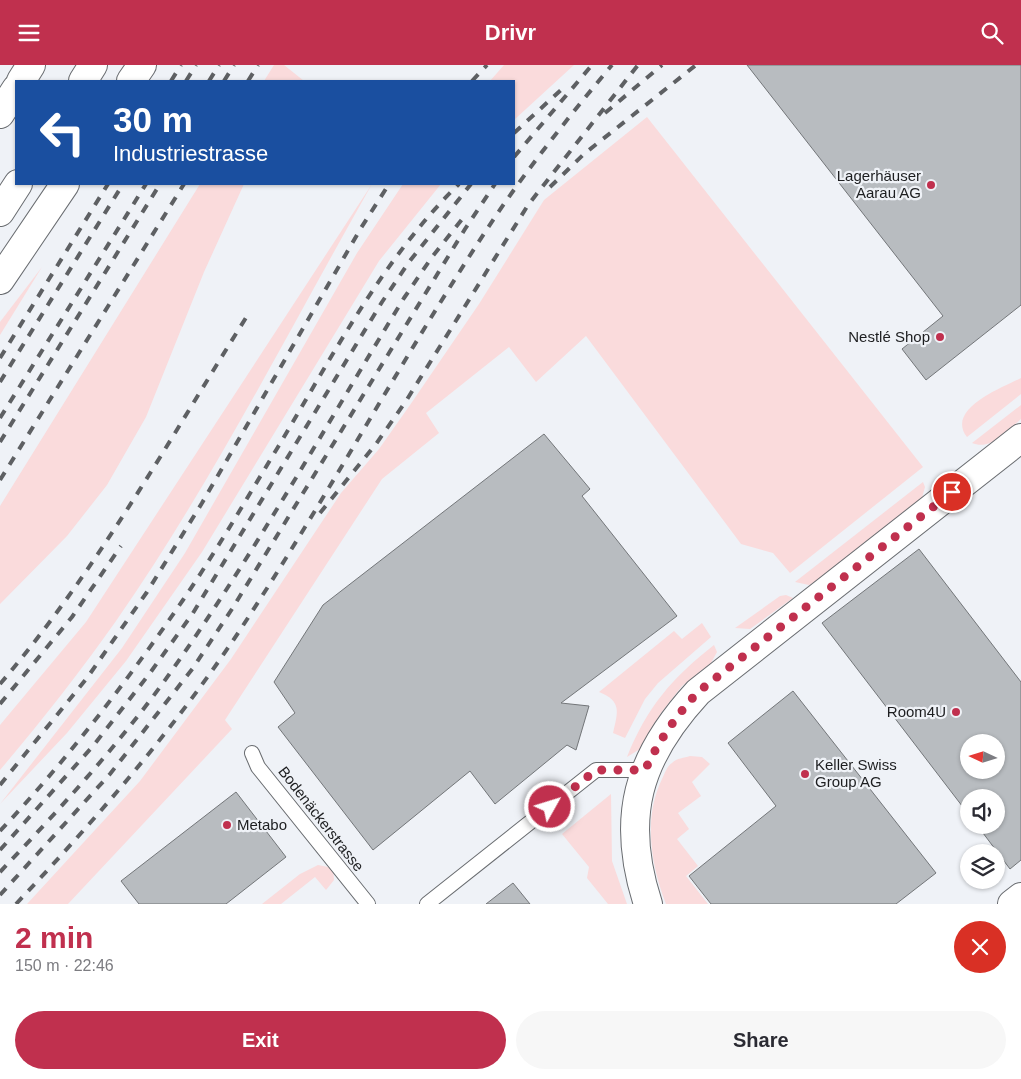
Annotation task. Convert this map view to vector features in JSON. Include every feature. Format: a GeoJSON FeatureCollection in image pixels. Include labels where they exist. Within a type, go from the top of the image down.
{"type":"FeatureCollection","features":[{"type":"Feature","properties":{"kind":"main road"},"geometry":{"type":"LineString","coordinates":[[22,80],[31,65]]}},
{"type":"Feature","properties":{"kind":"main road"},"geometry":{"type":"LineString","coordinates":[[84,80],[93,65]]}},
{"type":"Feature","properties":{"kind":"main road"},"geometry":{"type":"LineString","coordinates":[[132,80],[142,65]]}},
{"type":"Feature","properties":{"kind":"main road"},"geometry":{"type":"LineString","coordinates":[[0,114],[15,91]]}},
{"type":"Feature","properties":{"kind":"main road"},"geometry":{"type":"LineString","coordinates":[[0,212],[17,185]]}},
{"type":"Feature","properties":{"kind":"main road"},"geometry":{"type":"LineString","coordinates":[[0,280],[64,185]]}},
{"type":"Feature","properties":{"kind":"main road"},"geometry":{"type":"LineString","coordinates":[[648,904],[638,875],[634,839],[636,803],[645,770],[660,739],[676,717],[698,692],[1021,438]]}},
{"type":"Feature","properties":{"kind":"main road"},"geometry":{"type":"LineString","coordinates":[[1012,904],[1021,897]]}},
{"type":"Feature","properties":{"kind":"lane","name":"Bodenäckerstrasse"},"geometry":{"type":"LineString","coordinates":[[252,753],[258,767],[368,904]]}},
{"type":"Feature","properties":{"kind":"lane"},"geometry":{"type":"LineString","coordinates":[[427,904],[596,770],[645,770]]}},
{"type":"Feature","properties":{"kind":"shaded area"},"geometry":{"type":"Polygon","coordinates":[[[274,65],[284,65],[303,80],[265,80],[274,65]]]}},
{"type":"Feature","properties":{"kind":"shaded area"},"geometry":{"type":"Polygon","coordinates":[[[504,65],[574,65],[515,119],[515,80],[491,80],[504,65]]]}},
{"type":"Feature","properties":{"kind":"shaded area"},"geometry":{"type":"Polygon","coordinates":[[[647,117],[923,467],[790,573],[773,553],[741,544],[586,336],[536,382],[509,347],[426,413],[439,433],[382,479],[225,720],[232,729],[68,904],[27,904],[140,781],[231,659],[341,493],[379,449],[479,304],[544,200],[647,117]]]}},
{"type":"Feature","properties":{"kind":"shaded area"},"geometry":{"type":"Polygon","coordinates":[[[199,185],[244,185],[204,272],[146,417],[107,485],[67,536],[0,604],[0,506],[199,185]]]}},
{"type":"Feature","properties":{"kind":"shaded area"},"geometry":{"type":"Polygon","coordinates":[[[371,185],[249,406],[151,569],[88,659],[0,770],[0,725],[86,622],[371,185]]]}},
{"type":"Feature","properties":{"kind":"shaded area"},"geometry":{"type":"Polygon","coordinates":[[[402,185],[440,185],[379,261],[202,552],[126,661],[67,733],[0,804],[122,648],[185,553],[357,253],[402,185]]]}},
{"type":"Feature","properties":{"kind":"shaded area"},"geometry":{"type":"Polygon","coordinates":[[[42,267],[0,335],[0,322],[42,267]]]}},
{"type":"Feature","properties":{"kind":"shaded area"},"geometry":{"type":"Polygon","coordinates":[[[1021,378],[1021,394],[967,437],[962,427],[964,417],[970,408],[990,393],[1021,378]]]}},
{"type":"Feature","properties":{"kind":"shaded area"},"geometry":{"type":"Polygon","coordinates":[[[1021,405],[1021,419],[1005,434],[986,444],[972,443],[1021,405]]]}},
{"type":"Feature","properties":{"kind":"shaded area"},"geometry":{"type":"Polygon","coordinates":[[[923,482],[925,487],[922,498],[817,581],[809,585],[795,582],[923,482]]]}},
{"type":"Feature","properties":{"kind":"shaded area"},"geometry":{"type":"Polygon","coordinates":[[[786,595],[793,598],[750,629],[735,628],[780,596],[786,595]]]}},
{"type":"Feature","properties":{"kind":"shaded area"},"geometry":{"type":"Polygon","coordinates":[[[702,623],[711,637],[658,683],[645,699],[625,738],[613,733],[617,713],[615,703],[612,699],[599,692],[674,631],[682,639],[702,623]]]}},
{"type":"Feature","properties":{"kind":"shaded area"},"geometry":{"type":"Polygon","coordinates":[[[714,645],[717,652],[711,663],[682,686],[661,713],[640,749],[627,757],[643,723],[662,695],[686,669],[714,645]]]}},
{"type":"Feature","properties":{"kind":"shaded area"},"geometry":{"type":"Polygon","coordinates":[[[690,756],[702,757],[710,764],[692,782],[701,796],[678,813],[689,829],[677,839],[698,866],[686,876],[708,904],[666,904],[653,858],[651,841],[652,809],[667,768],[676,760],[690,756]]]}},
{"type":"Feature","properties":{"kind":"shaded area"},"geometry":{"type":"Polygon","coordinates":[[[611,794],[612,861],[627,904],[608,904],[587,878],[589,867],[562,834],[611,794]]]}},
{"type":"Feature","properties":{"kind":"shaded area"},"geometry":{"type":"Polygon","coordinates":[[[318,865],[333,868],[334,880],[326,890],[315,877],[281,904],[262,904],[300,874],[318,865]]]}},
{"type":"Feature","properties":{"kind":"building","name":"Lagerhäuser Aarau AG"},"geometry":{"type":"Polygon","coordinates":[[[747,65],[1021,65],[1021,305],[926,380],[902,349],[943,316],[747,65]]]}},
{"type":"Feature","properties":{"kind":"building"},"geometry":{"type":"Polygon","coordinates":[[[544,434],[590,489],[582,496],[677,616],[561,703],[589,706],[576,750],[567,745],[495,804],[470,771],[373,850],[278,727],[295,713],[274,682],[323,605],[544,434]]]}},
{"type":"Feature","properties":{"kind":"building","name":"Room4U"},"geometry":{"type":"Polygon","coordinates":[[[919,549],[1021,682],[1021,860],[1010,869],[1005,862],[1005,844],[991,844],[984,834],[1005,834],[1005,789],[960,789],[960,803],[822,623],[919,549]]]}},
{"type":"Feature","properties":{"kind":"building","name":"Keller Swiss Group AG"},"geometry":{"type":"Polygon","coordinates":[[[793,691],[936,873],[896,904],[711,904],[689,876],[776,806],[728,743],[793,691]]]}},
{"type":"Feature","properties":{"kind":"building","name":"Metabo"},"geometry":{"type":"Polygon","coordinates":[[[236,792],[286,857],[226,904],[139,904],[121,881],[236,792]]]}},
{"type":"Feature","properties":{"kind":"building"},"geometry":{"type":"Polygon","coordinates":[[[513,883],[530,904],[486,904],[513,883]]]}},
{"type":"Feature","properties":{"kind":"railway"},"geometry":{"type":"LineString","coordinates":[[172,80],[181,65]]}},
{"type":"Feature","properties":{"kind":"railway"},"geometry":{"type":"LineString","coordinates":[[187,80],[196,65]]}},
{"type":"Feature","properties":{"kind":"railway"},"geometry":{"type":"LineString","coordinates":[[210,80],[219,65]]}},
{"type":"Feature","properties":{"kind":"railway"},"geometry":{"type":"LineString","coordinates":[[225,80],[234,65]]}},
{"type":"Feature","properties":{"kind":"railway"},"geometry":{"type":"LineString","coordinates":[[249,80],[258,65]]}},
{"type":"Feature","properties":{"kind":"railway"},"geometry":{"type":"LineString","coordinates":[[473,80],[487,65]]}},
{"type":"Feature","properties":{"kind":"railway"},"geometry":{"type":"LineString","coordinates":[[515,156],[592,65]]}},
{"type":"Feature","properties":{"kind":"railway"},"geometry":{"type":"LineString","coordinates":[[16,904],[77,838],[135,770],[217,664],[306,525],[430,319],[495,217],[581,102],[612,65]]}},
{"type":"Feature","properties":{"kind":"railway"},"geometry":{"type":"LineString","coordinates":[[320,513],[376,444],[406,401],[528,205],[638,65]]}},
{"type":"Feature","properties":{"kind":"railway"},"geometry":{"type":"LineString","coordinates":[[605,113],[662,65]]}},
{"type":"Feature","properties":{"kind":"railway"},"geometry":{"type":"LineString","coordinates":[[550,187],[584,154],[696,65]]}},
{"type":"Feature","properties":{"kind":"railway"},"geometry":{"type":"LineString","coordinates":[[515,132],[562,89]]}},
{"type":"Feature","properties":{"kind":"railway"},"geometry":{"type":"LineString","coordinates":[[0,358],[107,185]]}},
{"type":"Feature","properties":{"kind":"railway"},"geometry":{"type":"LineString","coordinates":[[0,382],[122,185]]}},
{"type":"Feature","properties":{"kind":"railway"},"geometry":{"type":"LineString","coordinates":[[0,418],[145,185]]}},
{"type":"Feature","properties":{"kind":"railway"},"geometry":{"type":"LineString","coordinates":[[0,442],[159,185]]}},
{"type":"Feature","properties":{"kind":"railway"},"geometry":{"type":"LineString","coordinates":[[0,480],[183,185]]}},
{"type":"Feature","properties":{"kind":"railway"},"geometry":{"type":"LineString","coordinates":[[0,785],[87,678],[147,592],[202,503],[361,228],[388,185]]}},
{"type":"Feature","properties":{"kind":"railway"},"geometry":{"type":"LineString","coordinates":[[0,831],[73,748],[119,690],[162,630],[220,543],[360,309],[406,244],[458,185]]}},
{"type":"Feature","properties":{"kind":"railway"},"geometry":{"type":"LineString","coordinates":[[0,850],[93,746],[150,673],[193,613],[382,302],[409,262],[470,185]]}},
{"type":"Feature","properties":{"kind":"railway"},"geometry":{"type":"LineString","coordinates":[[0,895],[110,774],[193,668],[232,609],[465,229],[494,185]]}},
{"type":"Feature","properties":{"kind":"railway"},"geometry":{"type":"LineString","coordinates":[[0,872],[85,780],[163,683],[227,589],[404,298],[432,257],[467,213]]}},
{"type":"Feature","properties":{"kind":"railway"},"geometry":{"type":"LineString","coordinates":[[0,684],[69,596],[101,550],[249,313]]}},
{"type":"Feature","properties":{"kind":"railway"},"geometry":{"type":"LineString","coordinates":[[0,704],[72,617],[121,546]]}},
{"type":"Feature","properties":{"kind":"place","name":"Lagerhäuser Aarau AG"},"geometry":{"type":"Point","coordinates":[931,185]}},
{"type":"Feature","properties":{"kind":"place","name":"Nestlé Shop"},"geometry":{"type":"Point","coordinates":[940,337]}},
{"type":"Feature","properties":{"kind":"place","name":"Room4U"},"geometry":{"type":"Point","coordinates":[956,712]}},
{"type":"Feature","properties":{"kind":"place","name":"Keller Swiss Group AG"},"geometry":{"type":"Point","coordinates":[805,774]}},
{"type":"Feature","properties":{"kind":"place","name":"Metabo"},"geometry":{"type":"Point","coordinates":[227,825]}},
{"type":"Feature","properties":{"kind":"route"},"geometry":{"type":"LineString","coordinates":[[550,807],[596,770],[645,770],[660,739],[698,692],[952,492]]}}]}
